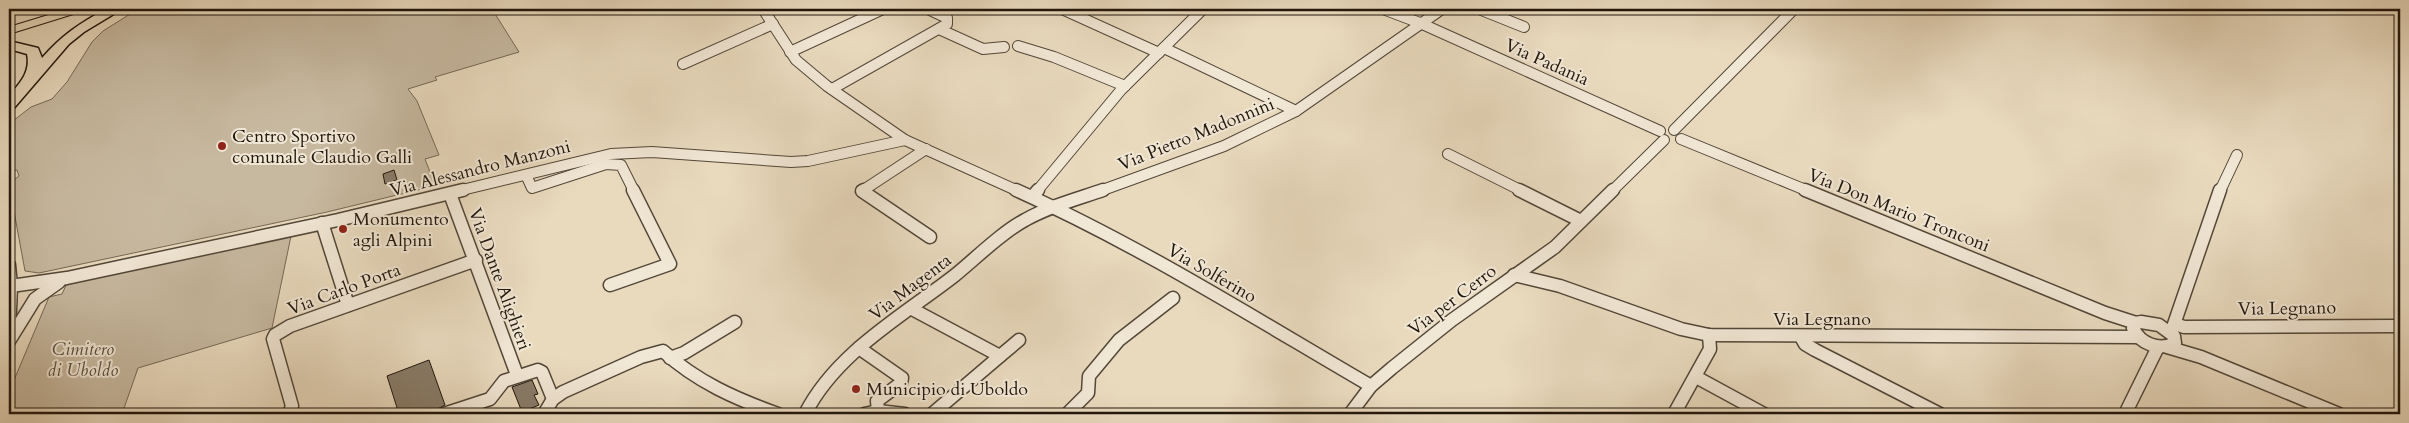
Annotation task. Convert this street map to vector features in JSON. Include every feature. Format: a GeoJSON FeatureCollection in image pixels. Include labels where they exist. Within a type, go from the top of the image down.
{"type":"FeatureCollection","features":[{"type":"Feature","properties":{"kind":"highway"},"geometry":{"type":"LineString","coordinates":[[9,105],[64,41],[79,29],[115,9]]}},
{"type":"Feature","properties":{"kind":"highway"},"geometry":{"type":"LineString","coordinates":[[9,45],[33,51],[36,63],[29,83]]}},
{"type":"Feature","properties":{"kind":"main road"},"geometry":{"type":"LineString","coordinates":[[9,31],[79,9]]}},
{"type":"Feature","properties":{"kind":"street","name":"Via Solferino"},"geometry":{"type":"LineString","coordinates":[[763,9],[790,52],[802,66],[832,89],[886,124],[905,140],[1053,206],[1154,260],[1371,386]]}},
{"type":"Feature","properties":{"kind":"street"},"geometry":{"type":"LineString","coordinates":[[790,52],[883,9]]}},
{"type":"Feature","properties":{"kind":"street"},"geometry":{"type":"LineString","coordinates":[[832,89],[947,24],[948,20],[928,9]]}},
{"type":"Feature","properties":{"kind":"street"},"geometry":{"type":"LineString","coordinates":[[1062,9],[1162,50],[1296,111]]}},
{"type":"Feature","properties":{"kind":"street"},"geometry":{"type":"LineString","coordinates":[[1033,196],[1125,86],[1203,9]]}},
{"type":"Feature","properties":{"kind":"street","name":"Via Padania"},"geometry":{"type":"LineString","coordinates":[[1383,9],[1420,23],[1662,135]]}},
{"type":"Feature","properties":{"kind":"street","name":"Via Pietro Madonnini"},"geometry":{"type":"LineString","coordinates":[[1053,206],[1076,200],[1174,165],[1232,142],[1296,111],[1442,9]]}},
{"type":"Feature","properties":{"kind":"street"},"geometry":{"type":"LineString","coordinates":[[1479,9],[1524,27]]}},
{"type":"Feature","properties":{"kind":"street"},"geometry":{"type":"LineString","coordinates":[[1662,135],[1674,142],[1678,135],[1794,9]]}},
{"type":"Feature","properties":{"kind":"street"},"geometry":{"type":"LineString","coordinates":[[683,64],[774,24]]}},
{"type":"Feature","properties":{"kind":"street"},"geometry":{"type":"LineString","coordinates":[[939,29],[983,49],[1004,47],[1012,49],[1018,46],[1032,49],[1125,86]]}},
{"type":"Feature","properties":{"kind":"street","name":"Via per Cerro"},"geometry":{"type":"LineString","coordinates":[[1350,414],[1371,386],[1452,320],[1555,247],[1582,221],[1662,135]]}},
{"type":"Feature","properties":{"kind":"street","name":"Via Don Mario Tronconi"},"geometry":{"type":"LineString","coordinates":[[1678,135],[2105,312],[2136,330],[2169,338]]}},
{"type":"Feature","properties":{"kind":"street","name":"Via Alessandro Manzoni"},"geometry":{"type":"LineString","coordinates":[[11,289],[33,288],[67,278],[322,223],[450,194],[587,159],[642,152],[673,152],[775,162],[808,161],[905,140]]}},
{"type":"Feature","properties":{"kind":"street"},"geometry":{"type":"LineString","coordinates":[[926,149],[862,191],[930,238]]}},
{"type":"Feature","properties":{"kind":"street"},"geometry":{"type":"LineString","coordinates":[[1448,154],[1582,221]]}},
{"type":"Feature","properties":{"kind":"street"},"geometry":{"type":"LineString","coordinates":[[2125,414],[2169,338],[2222,185],[2237,155]]}},
{"type":"Feature","properties":{"kind":"street"},"geometry":{"type":"LineString","coordinates":[[526,175],[532,188],[606,164],[621,165],[670,264],[610,285]]}},
{"type":"Feature","properties":{"kind":"street","name":"Via Dante Alighieri"},"geometry":{"type":"LineString","coordinates":[[450,194],[517,375]]}},
{"type":"Feature","properties":{"kind":"street","name":"Via Magenta"},"geometry":{"type":"LineString","coordinates":[[805,414],[816,392],[837,368],[859,348],[912,309],[1023,221],[1053,206]]}},
{"type":"Feature","properties":{"kind":"street"},"geometry":{"type":"LineString","coordinates":[[322,223],[348,305]]}},
{"type":"Feature","properties":{"kind":"street","name":"Via Carlo Porta"},"geometry":{"type":"LineString","coordinates":[[290,414],[292,406],[273,339],[275,335],[290,326],[476,260]]}},
{"type":"Feature","properties":{"kind":"street"},"geometry":{"type":"LineString","coordinates":[[9,265],[11,289],[9,335]]}},
{"type":"Feature","properties":{"kind":"street","name":"Via Legnano"},"geometry":{"type":"LineString","coordinates":[[1514,275],[1560,286],[1681,329],[1709,335],[1801,337],[2136,330],[2154,323],[2169,338],[2184,327],[2400,326]]}},
{"type":"Feature","properties":{"kind":"street"},"geometry":{"type":"LineString","coordinates":[[9,341],[31,302],[39,293],[67,278]]}},
{"type":"Feature","properties":{"kind":"street"},"geometry":{"type":"LineString","coordinates":[[1067,414],[1088,393],[1089,376],[1119,340],[1173,298]]}},
{"type":"Feature","properties":{"kind":"street"},"geometry":{"type":"LineString","coordinates":[[912,309],[1000,356]]}},
{"type":"Feature","properties":{"kind":"street"},"geometry":{"type":"LineString","coordinates":[[670,358],[684,352],[735,322]]}},
{"type":"Feature","properties":{"kind":"street"},"geometry":{"type":"LineString","coordinates":[[1674,414],[1710,349],[1709,335]]}},
{"type":"Feature","properties":{"kind":"street"},"geometry":{"type":"LineString","coordinates":[[1801,337],[1805,344],[1814,350],[1918,410],[1940,414]]}},
{"type":"Feature","properties":{"kind":"street"},"geometry":{"type":"LineString","coordinates":[[2169,338],[2201,357],[2339,414]]}},
{"type":"Feature","properties":{"kind":"street"},"geometry":{"type":"LineString","coordinates":[[932,414],[1019,340]]}},
{"type":"Feature","properties":{"kind":"street"},"geometry":{"type":"LineString","coordinates":[[859,348],[902,378],[901,383],[878,401],[878,411]]}},
{"type":"Feature","properties":{"kind":"street"},"geometry":{"type":"LineString","coordinates":[[544,414],[553,399],[570,388],[641,357],[663,351],[688,374],[723,392],[778,414]]}},
{"type":"Feature","properties":{"kind":"street"},"geometry":{"type":"LineString","coordinates":[[444,414],[490,399],[500,384],[517,375],[538,370],[542,372],[553,399]]}},
{"type":"Feature","properties":{"kind":"street"},"geometry":{"type":"LineString","coordinates":[[1696,377],[1764,414]]}},
{"type":"Feature","properties":{"kind":"street"},"geometry":{"type":"LineString","coordinates":[[864,414],[878,411],[905,414]]}},
{"type":"Feature","properties":{"kind":"green space","name":"Centro Sportivo comunale Claudio Galli"},"geometry":{"type":"Polygon","coordinates":[[[138,9],[492,9],[519,52],[435,77],[437,80],[408,89],[417,101],[439,155],[425,159],[433,180],[426,188],[327,212],[39,273],[25,271],[9,184],[19,176],[17,170],[9,171],[9,124],[31,107],[52,99],[67,82],[92,42],[103,31],[138,9]]]}},
{"type":"Feature","properties":{"kind":"green space","name":"Cimitero di Uboldo"},"geometry":{"type":"Polygon","coordinates":[[[291,236],[272,328],[138,368],[122,414],[9,414],[9,392],[49,297],[62,294],[67,283],[291,236]]]}},
{"type":"Feature","properties":{"kind":"building"},"geometry":{"type":"Polygon","coordinates":[[[394,170],[397,180],[385,184],[383,174],[394,170]]]}},
{"type":"Feature","properties":{"kind":"building"},"geometry":{"type":"Polygon","coordinates":[[[429,360],[445,405],[428,414],[399,414],[387,376],[429,360]]]}},
{"type":"Feature","properties":{"kind":"building"},"geometry":{"type":"Polygon","coordinates":[[[532,380],[538,394],[534,395],[539,405],[522,412],[512,387],[532,380]]]}},
{"type":"Feature","properties":{"kind":"place","name":"Centro Sportivo comunale Claudio Galli"},"geometry":{"type":"Point","coordinates":[222,146]}},
{"type":"Feature","properties":{"kind":"place","name":"Monumento agli Alpini"},"geometry":{"type":"Point","coordinates":[343,229]}},
{"type":"Feature","properties":{"kind":"place","name":"Municipio di Uboldo"},"geometry":{"type":"Point","coordinates":[856,389]}}]}
